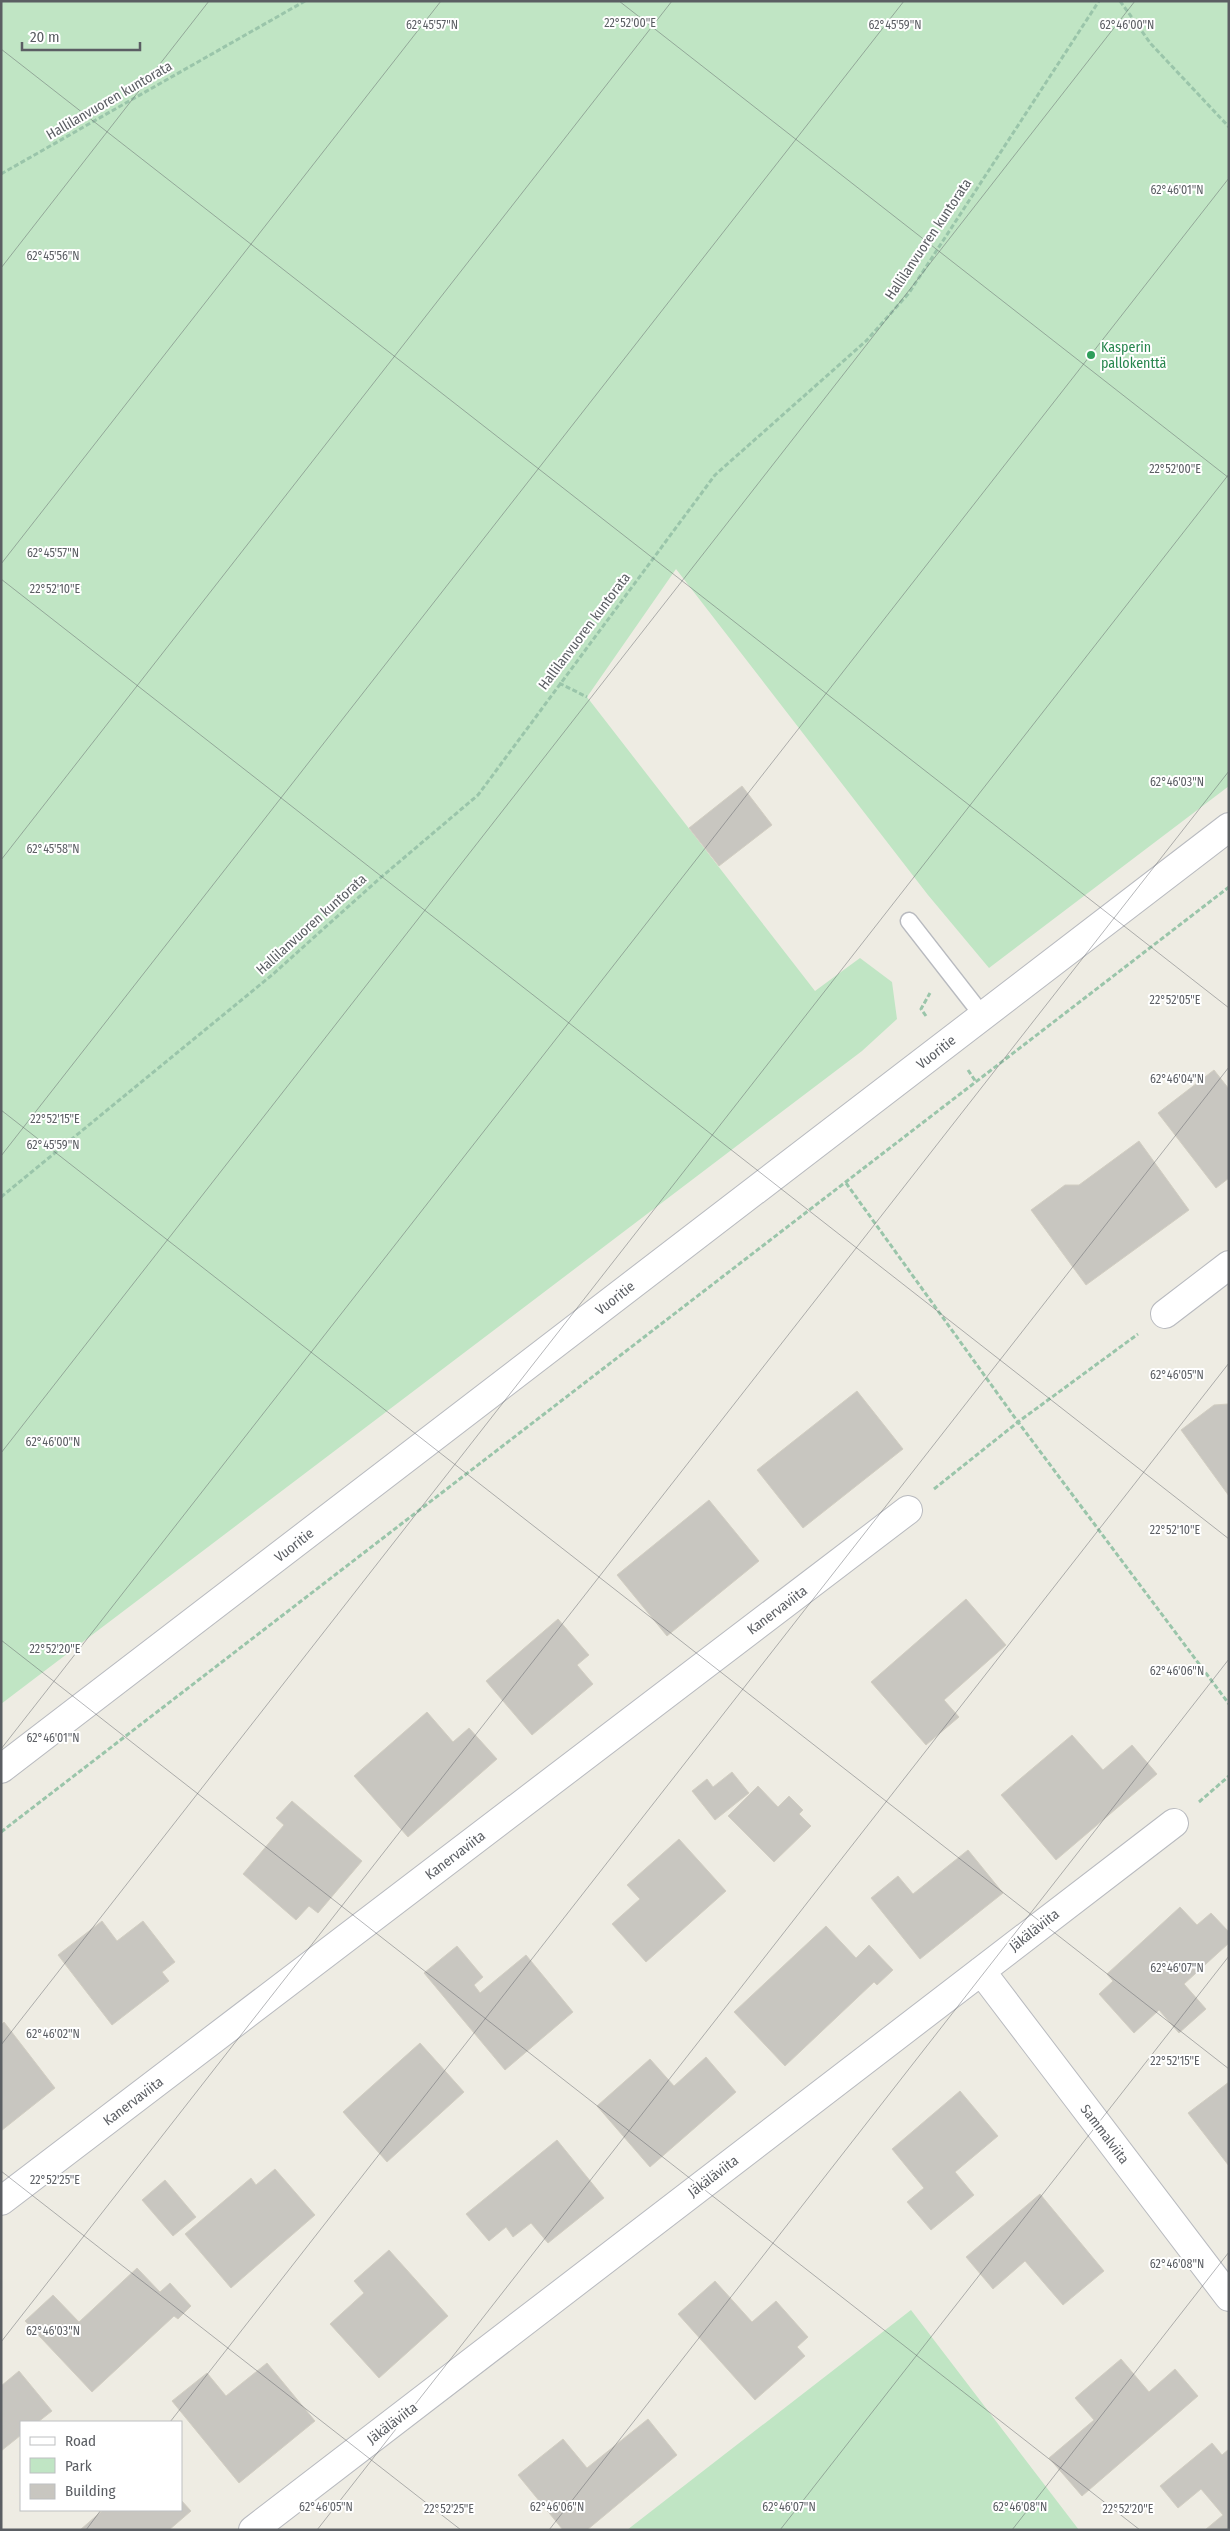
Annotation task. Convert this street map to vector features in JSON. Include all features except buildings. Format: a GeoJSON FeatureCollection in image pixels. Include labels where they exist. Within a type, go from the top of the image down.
{"type":"FeatureCollection","features":[{"type":"Feature","properties":{"kind":"street","name":"Vuoritie"},"geometry":{"type":"LineString","coordinates":[[1,1769],[1229,827]]}},
{"type":"Feature","properties":{"kind":"street"},"geometry":{"type":"LineString","coordinates":[[1165,1314],[1229,1265]]}},
{"type":"Feature","properties":{"kind":"street","name":"Kanervaviita"},"geometry":{"type":"LineString","coordinates":[[1,2201],[908,1510]]}},
{"type":"Feature","properties":{"kind":"street","name":"Jäkäläviita"},"geometry":{"type":"LineString","coordinates":[[252,2530],[1174,1822]]}},
{"type":"Feature","properties":{"kind":"street","name":"Sammalviita"},"geometry":{"type":"LineString","coordinates":[[981,1971],[1229,2296]]}},
{"type":"Feature","properties":{"kind":"lane"},"geometry":{"type":"LineString","coordinates":[[908,921],[983,1016]]}},
{"type":"Feature","properties":{"kind":"path","name":"Hallilanvuoren kuntorata"},"geometry":{"type":"LineString","coordinates":[[1,174],[305,1]]}},
{"type":"Feature","properties":{"kind":"path","name":"Hallilanvuoren kuntorata"},"geometry":{"type":"LineString","coordinates":[[1,1196],[272,975],[379,879],[478,795],[715,475],[866,341],[908,293],[1098,1]]}},
{"type":"Feature","properties":{"kind":"path"},"geometry":{"type":"LineString","coordinates":[[1120,1],[1151,44],[1229,127]]}},
{"type":"Feature","properties":{"kind":"path"},"geometry":{"type":"LineString","coordinates":[[560,683],[587,697]]}},
{"type":"Feature","properties":{"kind":"path"},"geometry":{"type":"LineString","coordinates":[[1,1832],[1229,887]]}},
{"type":"Feature","properties":{"kind":"path"},"geometry":{"type":"LineString","coordinates":[[846,1183],[1018,1422],[1229,1704]]}},
{"type":"Feature","properties":{"kind":"path"},"geometry":{"type":"LineString","coordinates":[[908,1510],[1018,1422],[1165,1314]]}},
{"type":"Feature","properties":{"kind":"green space"},"geometry":{"type":"Polygon","coordinates":[[[1,1],[1229,1],[1229,786],[989,968],[928,895],[676,569],[587,697],[815,991],[860,958],[892,982],[897,1019],[862,1051],[1,1704],[1,1]]]}},
{"type":"Feature","properties":{"kind":"green space"},"geometry":{"type":"Polygon","coordinates":[[[911,2310],[1079,2530],[627,2530],[911,2310]]]}},
{"type":"Feature","properties":{"kind":"place","name":"Kasperin pallokenttä"},"geometry":{"type":"Point","coordinates":[1091,355]}}]}
